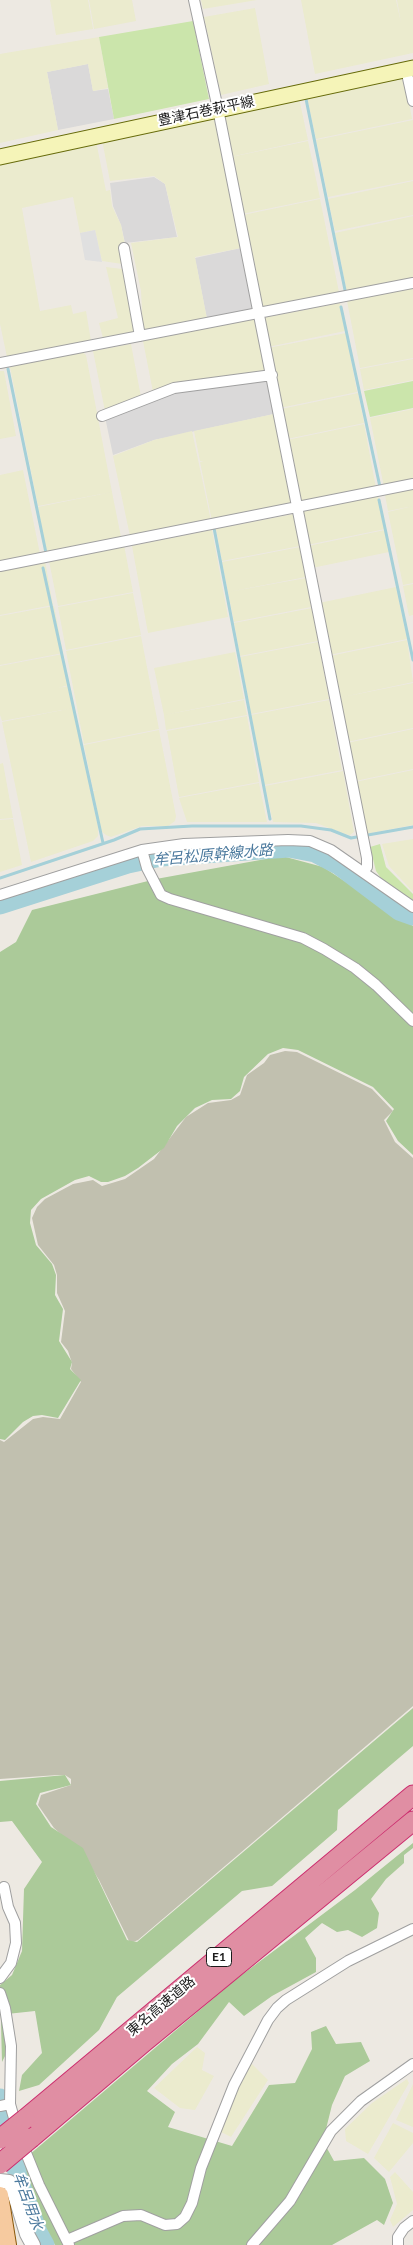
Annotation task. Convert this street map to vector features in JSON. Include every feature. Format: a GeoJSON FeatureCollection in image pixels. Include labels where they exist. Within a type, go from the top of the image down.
{"type":"FeatureCollection","features":[{"type":"Feature","properties":{"kind":"highway","name":"東名高速道路"},"geometry":{"type":"LineString","coordinates":[[0,2139],[413,1795]]}},
{"type":"Feature","properties":{"kind":"highway","name":"東名高速道路"},"geometry":{"type":"LineString","coordinates":[[0,2164],[159,2029],[413,1821]]}},
{"type":"Feature","properties":{"kind":"main road","name":"豊津石巻萩平線"},"geometry":{"type":"LineString","coordinates":[[0,156],[410,68]]}},
{"type":"Feature","properties":{"kind":"main road"},"geometry":{"type":"LineString","coordinates":[[0,2195],[3,2227],[8,2245]]}},
{"type":"Feature","properties":{"kind":"street"},"geometry":{"type":"LineString","coordinates":[[194,0],[272,376],[367,858],[366,867],[363,872]]}},
{"type":"Feature","properties":{"kind":"street"},"geometry":{"type":"LineString","coordinates":[[410,68],[413,101]]}},
{"type":"Feature","properties":{"kind":"street"},"geometry":{"type":"LineString","coordinates":[[124,248],[140,336]]}},
{"type":"Feature","properties":{"kind":"street"},"geometry":{"type":"LineString","coordinates":[[0,363],[413,283]]}},
{"type":"Feature","properties":{"kind":"street"},"geometry":{"type":"LineString","coordinates":[[102,416],[174,388],[272,376]]}},
{"type":"Feature","properties":{"kind":"street"},"geometry":{"type":"LineString","coordinates":[[0,566],[413,484]]}},
{"type":"Feature","properties":{"kind":"street"},"geometry":{"type":"LineString","coordinates":[[0,895],[143,852],[184,844],[288,840],[310,841],[331,850],[413,907]]}},
{"type":"Feature","properties":{"kind":"street"},"geometry":{"type":"LineString","coordinates":[[143,852],[147,868],[161,895],[303,938],[355,968],[376,985],[413,1021]]}},
{"type":"Feature","properties":{"kind":"street"},"geometry":{"type":"LineString","coordinates":[[0,1978],[11,1963],[16,1943],[15,1923],[8,1907],[4,1887]]}},
{"type":"Feature","properties":{"kind":"street"},"geometry":{"type":"LineString","coordinates":[[0,1993],[5,2008],[10,2046],[5,2105],[12,2115],[30,2164],[68,2242],[123,2216],[141,2215],[165,2225],[177,2224],[185,2217],[192,2203],[201,2168],[234,2085],[268,2020],[286,2000],[348,1961],[413,1929]]}},
{"type":"Feature","properties":{"kind":"street"},"geometry":{"type":"LineString","coordinates":[[252,2245],[290,2201],[331,2131],[360,2101],[413,2064]]}},
{"type":"Feature","properties":{"kind":"street"},"geometry":{"type":"LineString","coordinates":[[0,2181],[8,2182],[14,2192],[27,2234],[33,2245]]}},
{"type":"Feature","properties":{"kind":"street"},"geometry":{"type":"LineString","coordinates":[[398,2245],[398,2237],[404,2228],[413,2221]]}},
{"type":"Feature","properties":{"kind":"shaded area"},"geometry":{"type":"Polygon","coordinates":[[[88,64],[93,91],[108,89],[114,119],[58,130],[47,72],[88,64]]]}},
{"type":"Feature","properties":{"kind":"shaded area"},"geometry":{"type":"Polygon","coordinates":[[[154,177],[165,184],[177,237],[125,243],[121,225],[113,206],[110,183],[154,177]]]}},
{"type":"Feature","properties":{"kind":"shaded area"},"geometry":{"type":"Polygon","coordinates":[[[95,230],[102,262],[85,260],[80,233],[95,230]]]}},
{"type":"Feature","properties":{"kind":"shaded area"},"geometry":{"type":"Polygon","coordinates":[[[241,248],[254,309],[207,319],[195,258],[241,248]]]}},
{"type":"Feature","properties":{"kind":"shaded area"},"geometry":{"type":"Polygon","coordinates":[[[267,380],[274,414],[154,440],[113,455],[105,417],[173,391],[267,380]]]}},
{"type":"Feature","properties":{"kind":"shaded area"},"geometry":{"type":"Polygon","coordinates":[[[285,1051],[297,1052],[372,1089],[393,1111],[384,1120],[395,1142],[413,1158],[413,1706],[138,1940],[133,1942],[129,1941],[99,1880],[83,1854],[54,1828],[38,1805],[41,1795],[71,1785],[71,1779],[65,1775],[58,1775],[0,1779],[0,1440],[4,1442],[33,1419],[43,1417],[60,1419],[81,1382],[71,1369],[72,1363],[68,1351],[61,1342],[65,1311],[57,1293],[57,1275],[54,1265],[38,1245],[32,1218],[37,1207],[45,1199],[73,1184],[93,1180],[102,1186],[125,1179],[154,1159],[186,1117],[208,1103],[231,1100],[240,1095],[247,1075],[264,1063],[270,1055],[285,1051]]]}},
{"type":"Feature","properties":{"kind":"green space"},"geometry":{"type":"Polygon","coordinates":[[[50,0],[88,0],[93,29],[56,35],[50,0]]]}},
{"type":"Feature","properties":{"kind":"green space"},"geometry":{"type":"Polygon","coordinates":[[[89,0],[132,0],[136,21],[94,29],[89,0]]]}},
{"type":"Feature","properties":{"kind":"green space"},"geometry":{"type":"Polygon","coordinates":[[[201,0],[257,0],[203,9],[201,0]]]}},
{"type":"Feature","properties":{"kind":"green space"},"geometry":{"type":"Polygon","coordinates":[[[301,0],[396,0],[401,23],[397,0],[413,0],[413,53],[315,74],[301,0]]]}},
{"type":"Feature","properties":{"kind":"green space"},"geometry":{"type":"Polygon","coordinates":[[[255,8],[269,84],[221,95],[204,17],[255,8]]]}},
{"type":"Feature","properties":{"kind":"green space"},"geometry":{"type":"Polygon","coordinates":[[[193,21],[209,99],[114,119],[99,37],[193,21]]]}},
{"type":"Feature","properties":{"kind":"green space"},"geometry":{"type":"Polygon","coordinates":[[[99,37],[108,88],[93,91],[88,64],[47,72],[58,130],[0,143],[0,54],[99,37]]]}},
{"type":"Feature","properties":{"kind":"green space"},"geometry":{"type":"Polygon","coordinates":[[[404,77],[412,119],[316,139],[307,97],[404,77]]]}},
{"type":"Feature","properties":{"kind":"green space"},"geometry":{"type":"Polygon","coordinates":[[[299,98],[308,140],[230,157],[222,114],[299,98]]]}},
{"type":"Feature","properties":{"kind":"green space"},"geometry":{"type":"Polygon","coordinates":[[[214,116],[241,248],[195,257],[207,319],[143,331],[141,291],[131,243],[178,237],[165,184],[154,176],[110,181],[102,140],[214,116]]]}},
{"type":"Feature","properties":{"kind":"green space"},"geometry":{"type":"Polygon","coordinates":[[[413,120],[413,180],[328,197],[316,140],[413,120]]]}},
{"type":"Feature","properties":{"kind":"green space"},"geometry":{"type":"Polygon","coordinates":[[[96,141],[106,191],[110,190],[112,206],[121,225],[129,265],[102,261],[95,230],[80,233],[73,197],[22,208],[40,311],[71,305],[73,314],[86,311],[91,341],[7,357],[0,324],[0,161],[96,141]]]}},
{"type":"Feature","properties":{"kind":"green space"},"geometry":{"type":"Polygon","coordinates":[[[308,141],[320,198],[242,214],[231,157],[308,141]]]}},
{"type":"Feature","properties":{"kind":"green space"},"geometry":{"type":"Polygon","coordinates":[[[413,181],[413,215],[335,231],[328,199],[413,181]]]}},
{"type":"Feature","properties":{"kind":"green space"},"geometry":{"type":"Polygon","coordinates":[[[320,199],[339,292],[262,307],[243,215],[320,199]]]}},
{"type":"Feature","properties":{"kind":"green space"},"geometry":{"type":"Polygon","coordinates":[[[413,216],[413,279],[347,292],[335,233],[413,216]]]}},
{"type":"Feature","properties":{"kind":"green space"},"geometry":{"type":"Polygon","coordinates":[[[106,267],[130,270],[137,332],[103,338],[99,323],[118,318],[106,267]]]}},
{"type":"Feature","properties":{"kind":"green space"},"geometry":{"type":"Polygon","coordinates":[[[413,288],[413,358],[360,368],[347,301],[413,288]]]}},
{"type":"Feature","properties":{"kind":"green space"},"geometry":{"type":"Polygon","coordinates":[[[340,303],[345,331],[268,347],[263,318],[340,303]]]}},
{"type":"Feature","properties":{"kind":"green space"},"geometry":{"type":"Polygon","coordinates":[[[255,319],[266,373],[153,392],[143,341],[255,319]]]}},
{"type":"Feature","properties":{"kind":"green space"},"geometry":{"type":"Polygon","coordinates":[[[346,333],[357,392],[280,408],[268,348],[346,333]]]}},
{"type":"Feature","properties":{"kind":"green space"},"geometry":{"type":"Polygon","coordinates":[[[131,344],[141,397],[105,411],[93,351],[131,344]]]}},
{"type":"Feature","properties":{"kind":"green space"},"geometry":{"type":"Polygon","coordinates":[[[81,351],[86,355],[112,492],[38,506],[10,367],[81,351]]]}},
{"type":"Feature","properties":{"kind":"green space"},"geometry":{"type":"Polygon","coordinates":[[[413,359],[413,380],[364,390],[360,369],[413,359]]]}},
{"type":"Feature","properties":{"kind":"green space"},"geometry":{"type":"Polygon","coordinates":[[[0,371],[4,371],[16,436],[0,439],[0,371]]]}},
{"type":"Feature","properties":{"kind":"green space"},"geometry":{"type":"Polygon","coordinates":[[[413,381],[413,408],[370,417],[364,391],[413,381]]]}},
{"type":"Feature","properties":{"kind":"green space"},"geometry":{"type":"Polygon","coordinates":[[[358,393],[364,423],[287,439],[281,409],[358,393]]]}},
{"type":"Feature","properties":{"kind":"green space"},"geometry":{"type":"Polygon","coordinates":[[[413,409],[413,481],[384,487],[370,418],[413,409]]]}},
{"type":"Feature","properties":{"kind":"green space"},"geometry":{"type":"Polygon","coordinates":[[[274,414],[291,501],[287,506],[212,521],[200,462],[204,461],[200,461],[194,431],[274,414]]]}},
{"type":"Feature","properties":{"kind":"green space"},"geometry":{"type":"Polygon","coordinates":[[[364,424],[376,488],[303,503],[299,497],[287,440],[364,424]]]}},
{"type":"Feature","properties":{"kind":"green space"},"geometry":{"type":"Polygon","coordinates":[[[192,431],[211,521],[130,536],[113,456],[154,440],[192,431]]]}},
{"type":"Feature","properties":{"kind":"green space"},"geometry":{"type":"Polygon","coordinates":[[[23,470],[40,554],[0,562],[0,475],[23,470]]]}},
{"type":"Feature","properties":{"kind":"green space"},"geometry":{"type":"Polygon","coordinates":[[[413,489],[413,506],[388,511],[385,495],[413,489]]]}},
{"type":"Feature","properties":{"kind":"green space"},"geometry":{"type":"Polygon","coordinates":[[[112,492],[121,537],[46,552],[38,507],[112,492]]]}},
{"type":"Feature","properties":{"kind":"green space"},"geometry":{"type":"Polygon","coordinates":[[[378,496],[385,529],[307,545],[301,512],[378,496]]]}},
{"type":"Feature","properties":{"kind":"green space"},"geometry":{"type":"Polygon","coordinates":[[[413,506],[413,583],[403,585],[388,512],[413,506]]]}},
{"type":"Feature","properties":{"kind":"green space"},"geometry":{"type":"Polygon","coordinates":[[[294,514],[300,546],[222,561],[216,529],[294,514]]]}},
{"type":"Feature","properties":{"kind":"green space"},"geometry":{"type":"Polygon","coordinates":[[[212,530],[228,617],[148,633],[132,546],[212,530]]]}},
{"type":"Feature","properties":{"kind":"green space"},"geometry":{"type":"Polygon","coordinates":[[[385,530],[389,552],[312,568],[308,546],[385,530]]]}},
{"type":"Feature","properties":{"kind":"green space"},"geometry":{"type":"Polygon","coordinates":[[[124,545],[133,592],[58,606],[49,561],[124,545]]]}},
{"type":"Feature","properties":{"kind":"green space"},"geometry":{"type":"Polygon","coordinates":[[[300,547],[306,577],[228,592],[222,562],[300,547]]]}},
{"type":"Feature","properties":{"kind":"green space"},"geometry":{"type":"Polygon","coordinates":[[[45,561],[53,605],[0,615],[0,570],[45,561]]]}},
{"type":"Feature","properties":{"kind":"green space"},"geometry":{"type":"Polygon","coordinates":[[[306,578],[311,607],[234,622],[228,592],[306,578]]]}},
{"type":"Feature","properties":{"kind":"green space"},"geometry":{"type":"Polygon","coordinates":[[[413,584],[413,615],[409,616],[403,586],[413,584]]]}},
{"type":"Feature","properties":{"kind":"green space"},"geometry":{"type":"Polygon","coordinates":[[[396,587],[407,639],[329,655],[319,603],[396,587]]]}},
{"type":"Feature","properties":{"kind":"green space"},"geometry":{"type":"Polygon","coordinates":[[[133,593],[141,635],[66,650],[58,607],[133,593]]]}},
{"type":"Feature","properties":{"kind":"green space"},"geometry":{"type":"Polygon","coordinates":[[[54,606],[63,653],[0,665],[0,616],[54,606]]]}},
{"type":"Feature","properties":{"kind":"green space"},"geometry":{"type":"Polygon","coordinates":[[[312,608],[318,641],[240,656],[234,623],[312,608]]]}},
{"type":"Feature","properties":{"kind":"green space"},"geometry":{"type":"Polygon","coordinates":[[[141,636],[159,729],[84,744],[66,651],[141,636]]]}},
{"type":"Feature","properties":{"kind":"green space"},"geometry":{"type":"Polygon","coordinates":[[[407,640],[413,682],[338,698],[330,656],[407,640]]]}},
{"type":"Feature","properties":{"kind":"green space"},"geometry":{"type":"Polygon","coordinates":[[[318,642],[329,699],[251,714],[240,657],[318,642]]]}},
{"type":"Feature","properties":{"kind":"green space"},"geometry":{"type":"Polygon","coordinates":[[[235,652],[244,699],[164,715],[154,668],[235,652]]]}},
{"type":"Feature","properties":{"kind":"green space"},"geometry":{"type":"Polygon","coordinates":[[[63,654],[69,685],[58,688],[69,686],[73,708],[2,721],[0,715],[0,666],[63,654]]]}},
{"type":"Feature","properties":{"kind":"green space"},"geometry":{"type":"Polygon","coordinates":[[[413,683],[413,728],[347,742],[338,698],[413,683]]]}},
{"type":"Feature","properties":{"kind":"green space"},"geometry":{"type":"Polygon","coordinates":[[[244,700],[247,715],[166,730],[164,715],[244,700]]]}},
{"type":"Feature","properties":{"kind":"green space"},"geometry":{"type":"Polygon","coordinates":[[[329,700],[342,770],[264,785],[251,715],[329,700]]]}},
{"type":"Feature","properties":{"kind":"green space"},"geometry":{"type":"Polygon","coordinates":[[[73,708],[98,827],[98,836],[93,841],[31,862],[2,722],[73,708]]]}},
{"type":"Feature","properties":{"kind":"green space"},"geometry":{"type":"Polygon","coordinates":[[[247,716],[259,782],[179,797],[167,731],[247,716]]]}},
{"type":"Feature","properties":{"kind":"green space"},"geometry":{"type":"Polygon","coordinates":[[[413,729],[413,769],[355,781],[347,743],[413,729]]]}},
{"type":"Feature","properties":{"kind":"green space"},"geometry":{"type":"Polygon","coordinates":[[[159,730],[176,816],[175,821],[168,826],[142,826],[111,837],[106,835],[101,831],[93,791],[97,790],[93,790],[84,745],[159,730]]]}},
{"type":"Feature","properties":{"kind":"green space"},"geometry":{"type":"Polygon","coordinates":[[[3,763],[13,818],[0,819],[0,764],[3,763]]]}},
{"type":"Feature","properties":{"kind":"green space"},"geometry":{"type":"Polygon","coordinates":[[[413,770],[413,825],[365,834],[355,782],[413,770]]]}},
{"type":"Feature","properties":{"kind":"green space"},"geometry":{"type":"Polygon","coordinates":[[[343,771],[354,832],[350,835],[316,823],[273,822],[265,786],[343,771]]]}},
{"type":"Feature","properties":{"kind":"green space"},"geometry":{"type":"Polygon","coordinates":[[[259,783],[267,822],[187,822],[179,798],[259,783]]]}},
{"type":"Feature","properties":{"kind":"green space"},"geometry":{"type":"Polygon","coordinates":[[[13,819],[22,865],[0,872],[0,820],[13,819]]]}},
{"type":"Feature","properties":{"kind":"green space"},"geometry":{"type":"Polygon","coordinates":[[[413,839],[413,892],[389,866],[382,844],[413,839]]]}},
{"type":"Feature","properties":{"kind":"green space"},"geometry":{"type":"Polygon","coordinates":[[[380,844],[386,867],[413,894],[413,902],[383,881],[376,871],[370,847],[380,844]]]}},
{"type":"Feature","properties":{"kind":"green space"},"geometry":{"type":"Polygon","coordinates":[[[282,856],[323,867],[413,926],[413,1155],[398,1141],[386,1121],[394,1109],[373,1087],[298,1050],[283,1048],[268,1054],[244,1077],[240,1091],[231,1099],[212,1100],[195,1108],[177,1126],[164,1148],[138,1168],[125,1176],[108,1182],[101,1182],[89,1176],[75,1180],[41,1199],[31,1210],[30,1223],[36,1245],[52,1264],[56,1275],[55,1295],[63,1309],[59,1341],[72,1362],[70,1369],[81,1380],[58,1418],[42,1415],[33,1416],[23,1422],[5,1440],[0,1439],[0,952],[16,942],[32,910],[156,879],[282,856]]]}},
{"type":"Feature","properties":{"kind":"green space"},"geometry":{"type":"Polygon","coordinates":[[[413,1708],[413,1746],[338,1810],[337,1830],[272,1886],[242,1891],[117,1997],[99,2030],[39,2085],[19,2091],[22,2075],[42,2053],[35,2011],[7,2014],[7,2052],[2,2062],[0,1985],[12,1975],[22,1951],[24,1889],[42,1862],[12,1821],[0,1822],[0,1781],[65,1775],[71,1785],[40,1793],[36,1804],[51,1827],[83,1848],[127,1940],[137,1942],[413,1708]]]}},
{"type":"Feature","properties":{"kind":"green space"},"geometry":{"type":"Polygon","coordinates":[[[413,1843],[413,1848],[404,1855],[404,1863],[386,1879],[371,1899],[379,1913],[377,1928],[362,1937],[348,1930],[337,1932],[322,1923],[305,1938],[316,1958],[316,1972],[272,1996],[244,2016],[229,2002],[198,2044],[172,2064],[147,2091],[175,2112],[168,2127],[232,2146],[269,2085],[295,2083],[312,2049],[311,2032],[326,2026],[336,2044],[361,2042],[370,2061],[345,2076],[332,2105],[323,2141],[334,2161],[364,2158],[385,2179],[393,2203],[384,2225],[377,2220],[332,2245],[55,2245],[33,2205],[23,2174],[22,2161],[235,1980],[355,1890],[413,1843]]]}},
{"type":"Feature","properties":{"kind":"green space"},"geometry":{"type":"Polygon","coordinates":[[[197,2047],[205,2053],[202,2070],[214,2076],[195,2110],[180,2108],[154,2088],[197,2047]]]}},
{"type":"Feature","properties":{"kind":"green space"},"geometry":{"type":"Polygon","coordinates":[[[251,2063],[268,2080],[231,2137],[221,2132],[239,2085],[251,2063]]]}},
{"type":"Feature","properties":{"kind":"green space"},"geometry":{"type":"Polygon","coordinates":[[[407,2079],[409,2083],[368,2154],[346,2141],[345,2129],[372,2103],[407,2079]]]}},
{"type":"Feature","properties":{"kind":"green space"},"geometry":{"type":"Polygon","coordinates":[[[413,2084],[413,2127],[396,2120],[413,2084]]]}},
{"type":"Feature","properties":{"kind":"green space"},"geometry":{"type":"Polygon","coordinates":[[[393,2123],[413,2133],[413,2143],[389,2172],[374,2158],[393,2123]]]}},
{"type":"Feature","properties":{"kind":"green space"},"geometry":{"type":"Polygon","coordinates":[[[395,2172],[413,2192],[413,2210],[393,2227],[390,2220],[397,2204],[390,2177],[395,2172]]]}},
{"type":"Feature","properties":{"kind":"waterway"},"geometry":{"type":"LineString","coordinates":[[306,99],[345,290]]}},
{"type":"Feature","properties":{"kind":"waterway"},"geometry":{"type":"LineString","coordinates":[[341,307],[380,487]]}},
{"type":"Feature","properties":{"kind":"waterway"},"geometry":{"type":"LineString","coordinates":[[8,369],[46,553]]}},
{"type":"Feature","properties":{"kind":"waterway"},"geometry":{"type":"LineString","coordinates":[[379,500],[413,660]]}},
{"type":"Feature","properties":{"kind":"waterway"},"geometry":{"type":"LineString","coordinates":[[214,528],[270,819]]}},
{"type":"Feature","properties":{"kind":"waterway"},"geometry":{"type":"LineString","coordinates":[[43,568],[103,843]]}},
{"type":"Feature","properties":{"kind":"waterway"},"geometry":{"type":"LineString","coordinates":[[0,878],[114,840],[140,829],[192,826],[301,826],[331,830],[351,838],[413,827]]}},
{"type":"Feature","properties":{"kind":"waterway","name":"牟呂松原幹線水路"},"geometry":{"type":"LineString","coordinates":[[0,905],[128,864],[161,857],[289,848],[315,853],[338,865],[399,911],[413,916]]}},
{"type":"Feature","properties":{"kind":"waterway","name":"牟呂用水"},"geometry":{"type":"LineString","coordinates":[[0,2098],[18,2177],[38,2232],[45,2245]]}}]}
